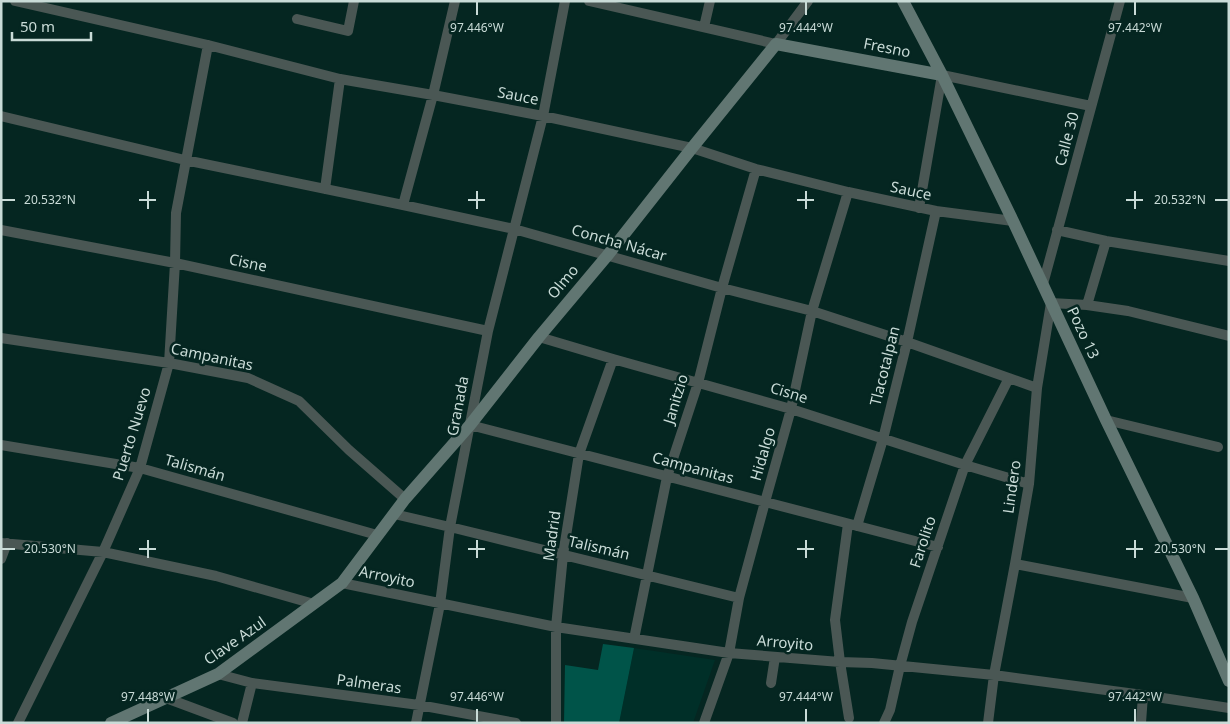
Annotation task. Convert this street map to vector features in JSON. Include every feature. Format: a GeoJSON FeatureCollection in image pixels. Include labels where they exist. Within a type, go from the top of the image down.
{"type":"FeatureCollection","features":[{"type":"Feature","properties":{"kind":"main road","name":"Pozo 13"},"geometry":{"type":"LineString","coordinates":[[903,1],[1014,221],[1106,420],[1193,598],[1229,680]]}},
{"type":"Feature","properties":{"kind":"main road","name":"Fresno"},"geometry":{"type":"LineString","coordinates":[[776,44],[942,75]]}},
{"type":"Feature","properties":{"kind":"main road","name":"Olmo"},"geometry":{"type":"LineString","coordinates":[[342,583],[405,499],[470,425],[776,44]]}},
{"type":"Feature","properties":{"kind":"main road","name":"Clave Azul"},"geometry":{"type":"LineString","coordinates":[[111,723],[218,674],[342,583]]}},
{"type":"Feature","properties":{"kind":"street","name":"Sauce"},"geometry":{"type":"LineString","coordinates":[[15,1],[208,45],[340,80],[543,116],[692,148],[756,169],[919,208],[1014,221]]}},
{"type":"Feature","properties":{"kind":"street"},"geometry":{"type":"LineString","coordinates":[[297,19],[348,31],[354,1]]}},
{"type":"Feature","properties":{"kind":"street"},"geometry":{"type":"LineString","coordinates":[[403,205],[433,95],[455,1]]}},
{"type":"Feature","properties":{"kind":"street","name":"Granada"},"geometry":{"type":"LineString","coordinates":[[416,723],[440,604],[450,527],[488,331],[543,116],[565,1]]}},
{"type":"Feature","properties":{"kind":"street","name":"Fresno"},"geometry":{"type":"LineString","coordinates":[[589,1],[776,44]]}},
{"type":"Feature","properties":{"kind":"street"},"geometry":{"type":"LineString","coordinates":[[704,27],[710,1]]}},
{"type":"Feature","properties":{"kind":"street","name":"Olmo"},"geometry":{"type":"LineString","coordinates":[[776,44],[808,1]]}},
{"type":"Feature","properties":{"kind":"street","name":"Calle 30"},"geometry":{"type":"LineString","coordinates":[[1043,284],[1120,1]]}},
{"type":"Feature","properties":{"kind":"street","name":"Puerto Nuevo"},"geometry":{"type":"LineString","coordinates":[[18,723],[103,552],[140,468],[168,363],[175,263],[176,213],[208,45]]}},
{"type":"Feature","properties":{"kind":"street"},"geometry":{"type":"LineString","coordinates":[[919,208],[942,75]]}},
{"type":"Feature","properties":{"kind":"street","name":"Fresno"},"geometry":{"type":"LineString","coordinates":[[942,75],[1091,106]]}},
{"type":"Feature","properties":{"kind":"street"},"geometry":{"type":"LineString","coordinates":[[325,189],[340,80]]}},
{"type":"Feature","properties":{"kind":"street","name":"Concha Nácar"},"geometry":{"type":"LineString","coordinates":[[1,116],[185,160],[514,229],[722,288],[812,311],[1037,388]]}},
{"type":"Feature","properties":{"kind":"street","name":"Janitzio"},"geometry":{"type":"LineString","coordinates":[[634,639],[667,477],[698,383],[722,288],[756,169]]}},
{"type":"Feature","properties":{"kind":"street","name":"Hidalgo"},"geometry":{"type":"LineString","coordinates":[[704,723],[729,653],[739,598],[791,409],[812,311],[848,192]]}},
{"type":"Feature","properties":{"kind":"street","name":"Tlacotalpan"},"geometry":{"type":"LineString","coordinates":[[849,718],[835,620],[852,525],[883,439],[936,211]]}},
{"type":"Feature","properties":{"kind":"street","name":"Cisne"},"geometry":{"type":"LineString","coordinates":[[1,230],[175,263],[488,331]]}},
{"type":"Feature","properties":{"kind":"street"},"geometry":{"type":"LineString","coordinates":[[1057,230],[1106,241],[1229,261]]}},
{"type":"Feature","properties":{"kind":"street"},"geometry":{"type":"LineString","coordinates":[[1087,304],[1106,241]]}},
{"type":"Feature","properties":{"kind":"street"},"geometry":{"type":"LineString","coordinates":[[1051,303],[1087,304],[1128,311],[1229,336]]}},
{"type":"Feature","properties":{"kind":"street","name":"Lindero"},"geometry":{"type":"LineString","coordinates":[[988,723],[994,675],[1029,484],[1037,388],[1051,303]]}},
{"type":"Feature","properties":{"kind":"street","name":"Cisne"},"geometry":{"type":"LineString","coordinates":[[539,337],[791,409],[1029,484]]}},
{"type":"Feature","properties":{"kind":"street","name":"Campanitas"},"geometry":{"type":"LineString","coordinates":[[1,338],[168,363],[248,378],[300,400],[350,450],[405,499]]}},
{"type":"Feature","properties":{"kind":"street","name":"Madrid"},"geometry":{"type":"LineString","coordinates":[[556,723],[556,627],[563,555],[579,454],[613,359]]}},
{"type":"Feature","properties":{"kind":"street","name":"Farolito"},"geometry":{"type":"LineString","coordinates":[[884,723],[890,710],[912,622],[965,465],[1009,378]]}},
{"type":"Feature","properties":{"kind":"street"},"geometry":{"type":"LineString","coordinates":[[1106,420],[1218,447]]}},
{"type":"Feature","properties":{"kind":"street","name":"Campanitas"},"geometry":{"type":"LineString","coordinates":[[470,425],[938,547]]}},
{"type":"Feature","properties":{"kind":"street","name":"Talismán"},"geometry":{"type":"LineString","coordinates":[[1,445],[140,468],[377,535]]}},
{"type":"Feature","properties":{"kind":"street","name":"Talismán"},"geometry":{"type":"LineString","coordinates":[[394,514],[739,598]]}},
{"type":"Feature","properties":{"kind":"street"},"geometry":{"type":"LineString","coordinates":[[1,559],[4,543],[103,552],[216,576],[314,604]]}},
{"type":"Feature","properties":{"kind":"street"},"geometry":{"type":"LineString","coordinates":[[1015,564],[1193,598]]}},
{"type":"Feature","properties":{"kind":"street","name":"Arroyito"},"geometry":{"type":"LineString","coordinates":[[342,583],[556,627],[729,653],[872,663],[994,675],[1229,708]]}},
{"type":"Feature","properties":{"kind":"street"},"geometry":{"type":"LineString","coordinates":[[771,683],[775,657]]}},
{"type":"Feature","properties":{"kind":"street","name":"Palmeras"},"geometry":{"type":"LineString","coordinates":[[218,674],[252,683],[419,705],[516,723]]}},
{"type":"Feature","properties":{"kind":"street"},"geometry":{"type":"LineString","coordinates":[[242,723],[252,683]]}},
{"type":"Feature","properties":{"kind":"street"},"geometry":{"type":"LineString","coordinates":[[1141,723],[1143,695]]}},
{"type":"Feature","properties":{"kind":"street"},"geometry":{"type":"LineString","coordinates":[[166,698],[233,723]]}},
{"type":"Feature","properties":{"kind":"shaded area"},"geometry":{"type":"Polygon","coordinates":[[[603,644],[634,648],[619,723],[564,723],[565,665],[598,670],[603,644]]]}},
{"type":"Feature","properties":{"kind":"shaded area"},"geometry":{"type":"Polygon","coordinates":[[[634,648],[715,660],[693,723],[619,723],[634,648]]]}}]}
